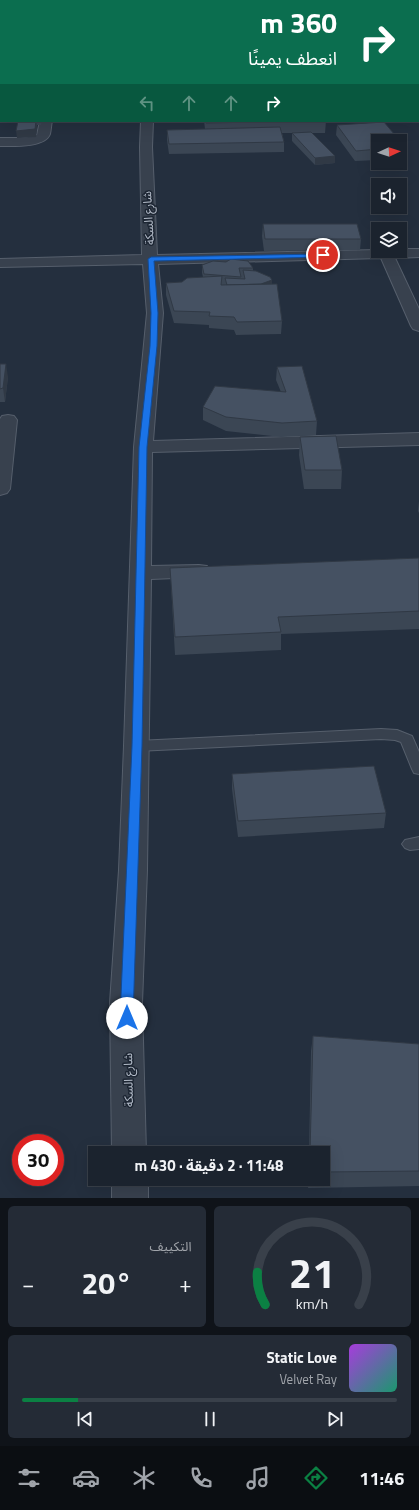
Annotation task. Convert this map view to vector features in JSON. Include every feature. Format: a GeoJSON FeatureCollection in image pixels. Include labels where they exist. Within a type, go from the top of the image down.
{"type":"FeatureCollection","features":[{"type":"Feature","properties":{"kind":"street"},"geometry":{"type":"LineString","coordinates":[[0,142],[31,141],[40,138],[44,134],[46,122]]}},
{"type":"Feature","properties":{"kind":"street","name":"شارع السكة"},"geometry":{"type":"LineString","coordinates":[[129,1146],[126,1003],[133,870],[137,746],[143,447],[154,346],[155,313],[148,216],[146,148],[147,122]]}},
{"type":"Feature","properties":{"kind":"street"},"geometry":{"type":"LineString","coordinates":[[0,263],[371,254]]}},
{"type":"Feature","properties":{"kind":"street"},"geometry":{"type":"LineString","coordinates":[[407,254],[419,254]]}},
{"type":"Feature","properties":{"kind":"street"},"geometry":{"type":"LineString","coordinates":[[388,258],[419,326]]}},
{"type":"Feature","properties":{"kind":"street"},"geometry":{"type":"LineString","coordinates":[[0,489],[8,420]]}},
{"type":"Feature","properties":{"kind":"street"},"geometry":{"type":"LineString","coordinates":[[143,447],[419,440]]}},
{"type":"Feature","properties":{"kind":"street"},"geometry":{"type":"LineString","coordinates":[[140,573],[220,570]]}},
{"type":"Feature","properties":{"kind":"street"},"geometry":{"type":"LineString","coordinates":[[130,1186],[130,1198]]}},
{"type":"Feature","properties":{"kind":"lane"},"geometry":{"type":"LineString","coordinates":[[137,746],[381,734],[397,735],[407,739],[419,769]]}},
{"type":"Feature","properties":{"kind":"building"},"geometry":{"type":"Polygon","coordinates":[[[18,122],[36,122],[35,129],[16,131],[18,122]]]}},
{"type":"Feature","properties":{"kind":"building"},"geometry":{"type":"Polygon","coordinates":[[[206,122],[260,122],[206,123],[206,122]]]}},
{"type":"Feature","properties":{"kind":"building"},"geometry":{"type":"Polygon","coordinates":[[[384,122],[394,134],[371,134],[371,150],[356,151],[337,125],[384,122]]]}},
{"type":"Feature","properties":{"kind":"building"},"geometry":{"type":"Polygon","coordinates":[[[280,127],[284,142],[169,144],[167,130],[280,127]]]}},
{"type":"Feature","properties":{"kind":"building"},"geometry":{"type":"Polygon","coordinates":[[[311,132],[335,156],[315,158],[292,133],[311,132]]]}},
{"type":"Feature","properties":{"kind":"building"},"geometry":{"type":"Polygon","coordinates":[[[263,224],[357,224],[361,239],[265,239],[263,224]]]}},
{"type":"Feature","properties":{"kind":"building"},"geometry":{"type":"Polygon","coordinates":[[[231,259],[248,261],[253,268],[239,268],[241,277],[204,274],[202,265],[213,261],[226,262],[231,259]]]}},
{"type":"Feature","properties":{"kind":"building"},"geometry":{"type":"Polygon","coordinates":[[[243,270],[256,271],[270,277],[272,280],[261,284],[227,285],[225,278],[245,279],[243,270]]]}},
{"type":"Feature","properties":{"kind":"building"},"geometry":{"type":"Polygon","coordinates":[[[222,276],[221,285],[277,284],[282,321],[237,322],[234,317],[209,316],[210,312],[174,311],[166,283],[182,282],[187,278],[222,276]]]}},
{"type":"Feature","properties":{"kind":"building"},"geometry":{"type":"Polygon","coordinates":[[[0,364],[6,364],[3,388],[0,389],[0,364]]]}},
{"type":"Feature","properties":{"kind":"building"},"geometry":{"type":"Polygon","coordinates":[[[302,366],[317,421],[282,423],[226,417],[203,407],[215,386],[286,392],[277,367],[302,366]]]}},
{"type":"Feature","properties":{"kind":"building"},"geometry":{"type":"Polygon","coordinates":[[[336,436],[342,470],[305,470],[300,437],[336,436]]]}},
{"type":"Feature","properties":{"kind":"building"},"geometry":{"type":"Polygon","coordinates":[[[419,558],[419,611],[278,617],[281,632],[175,637],[170,568],[419,558]]]}},
{"type":"Feature","properties":{"kind":"building"},"geometry":{"type":"Polygon","coordinates":[[[374,766],[386,813],[238,821],[232,774],[374,766]]]}},
{"type":"Feature","properties":{"kind":"building"},"geometry":{"type":"Polygon","coordinates":[[[313,1036],[419,1044],[419,1171],[330,1172],[330,1146],[310,1146],[313,1036]]]}},
{"type":"Feature","properties":{"kind":"route"},"geometry":{"type":"LineString","coordinates":[[127,1018],[126,1003],[133,870],[137,746],[143,447],[154,346],[155,313],[151,259],[323,255]]}}]}
